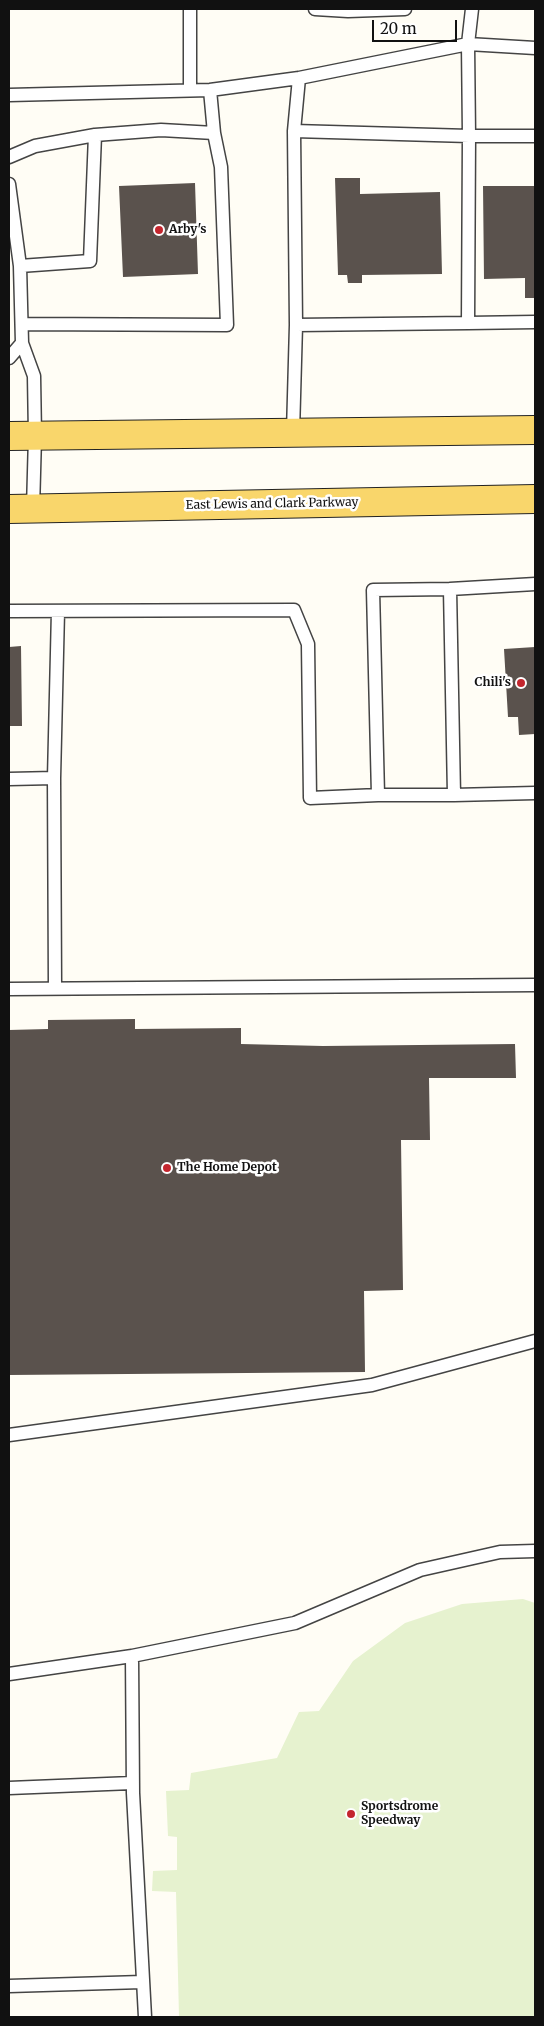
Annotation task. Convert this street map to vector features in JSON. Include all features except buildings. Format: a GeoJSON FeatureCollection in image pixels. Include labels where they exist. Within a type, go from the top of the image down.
{"type":"FeatureCollection","features":[{"type":"Feature","properties":{"kind":"main road"},"geometry":{"type":"LineString","coordinates":[[9,436],[535,430]]}},
{"type":"Feature","properties":{"kind":"main road","name":"East Lewis and Clark Parkway"},"geometry":{"type":"LineString","coordinates":[[21,509],[535,499]]}},
{"type":"Feature","properties":{"kind":"lane"},"geometry":{"type":"LineString","coordinates":[[190,9],[190,90]]}},
{"type":"Feature","properties":{"kind":"lane"},"geometry":{"type":"LineString","coordinates":[[321,9],[404,9]]}},
{"type":"Feature","properties":{"kind":"lane"},"geometry":{"type":"LineString","coordinates":[[468,323],[468,44],[472,9]]}},
{"type":"Feature","properties":{"kind":"lane"},"geometry":{"type":"LineString","coordinates":[[9,95],[210,90],[299,78],[468,44],[535,48]]}},
{"type":"Feature","properties":{"kind":"lane"},"geometry":{"type":"LineString","coordinates":[[293,432],[296,325],[294,131],[299,78]]}},
{"type":"Feature","properties":{"kind":"lane"},"geometry":{"type":"LineString","coordinates":[[22,324],[227,325],[221,167],[214,133],[210,90]]}},
{"type":"Feature","properties":{"kind":"lane"},"geometry":{"type":"LineString","coordinates":[[9,157],[35,146],[94,135],[161,130],[214,133]]}},
{"type":"Feature","properties":{"kind":"lane"},"geometry":{"type":"LineString","coordinates":[[294,131],[535,136]]}},
{"type":"Feature","properties":{"kind":"lane"},"geometry":{"type":"LineString","coordinates":[[20,266],[90,261],[94,135]]}},
{"type":"Feature","properties":{"kind":"lane"},"geometry":{"type":"LineString","coordinates":[[9,184],[20,266],[22,343],[34,376],[35,436],[21,509]]}},
{"type":"Feature","properties":{"kind":"lane"},"geometry":{"type":"LineString","coordinates":[[296,325],[535,322]]}},
{"type":"Feature","properties":{"kind":"lane"},"geometry":{"type":"LineString","coordinates":[[9,358],[22,343]]}},
{"type":"Feature","properties":{"kind":"lane"},"geometry":{"type":"LineString","coordinates":[[378,795],[373,590],[450,589],[535,584]]}},
{"type":"Feature","properties":{"kind":"lane"},"geometry":{"type":"LineString","coordinates":[[450,589],[454,795]]}},
{"type":"Feature","properties":{"kind":"lane"},"geometry":{"type":"LineString","coordinates":[[9,611],[294,610],[308,644],[310,798],[535,793]]}},
{"type":"Feature","properties":{"kind":"lane"},"geometry":{"type":"LineString","coordinates":[[55,988],[54,778],[58,611]]}},
{"type":"Feature","properties":{"kind":"lane"},"geometry":{"type":"LineString","coordinates":[[9,779],[54,778]]}},
{"type":"Feature","properties":{"kind":"lane"},"geometry":{"type":"LineString","coordinates":[[9,989],[535,985]]}},
{"type":"Feature","properties":{"kind":"lane"},"geometry":{"type":"LineString","coordinates":[[9,1435],[372,1385],[535,1341]]}},
{"type":"Feature","properties":{"kind":"lane"},"geometry":{"type":"LineString","coordinates":[[9,1674],[132,1656],[295,1624],[420,1570],[500,1552],[535,1551]]}},
{"type":"Feature","properties":{"kind":"lane"},"geometry":{"type":"LineString","coordinates":[[132,1656],[132,1783],[145,2017]]}},
{"type":"Feature","properties":{"kind":"lane"},"geometry":{"type":"LineString","coordinates":[[9,1788],[132,1783]]}},
{"type":"Feature","properties":{"kind":"lane"},"geometry":{"type":"LineString","coordinates":[[9,1986],[142,1982]]}},
{"type":"Feature","properties":{"kind":"green space","name":"Sportsdrome Speedway"},"geometry":{"type":"Polygon","coordinates":[[[523,1599],[535,1603],[535,2017],[179,2017],[176,1892],[152,1891],[153,1871],[177,1870],[177,1837],[168,1836],[166,1791],[189,1790],[191,1773],[277,1758],[299,1712],[319,1711],[353,1661],[405,1623],[462,1604],[523,1599]]]}},
{"type":"Feature","properties":{"kind":"place","name":"Arby's"},"geometry":{"type":"Point","coordinates":[159,230]}},
{"type":"Feature","properties":{"kind":"place","name":"Chili's"},"geometry":{"type":"Point","coordinates":[521,683]}},
{"type":"Feature","properties":{"kind":"place","name":"The Home Depot"},"geometry":{"type":"Point","coordinates":[167,1168]}},
{"type":"Feature","properties":{"kind":"place","name":"Sportsdrome Speedway"},"geometry":{"type":"Point","coordinates":[351,1814]}}]}
